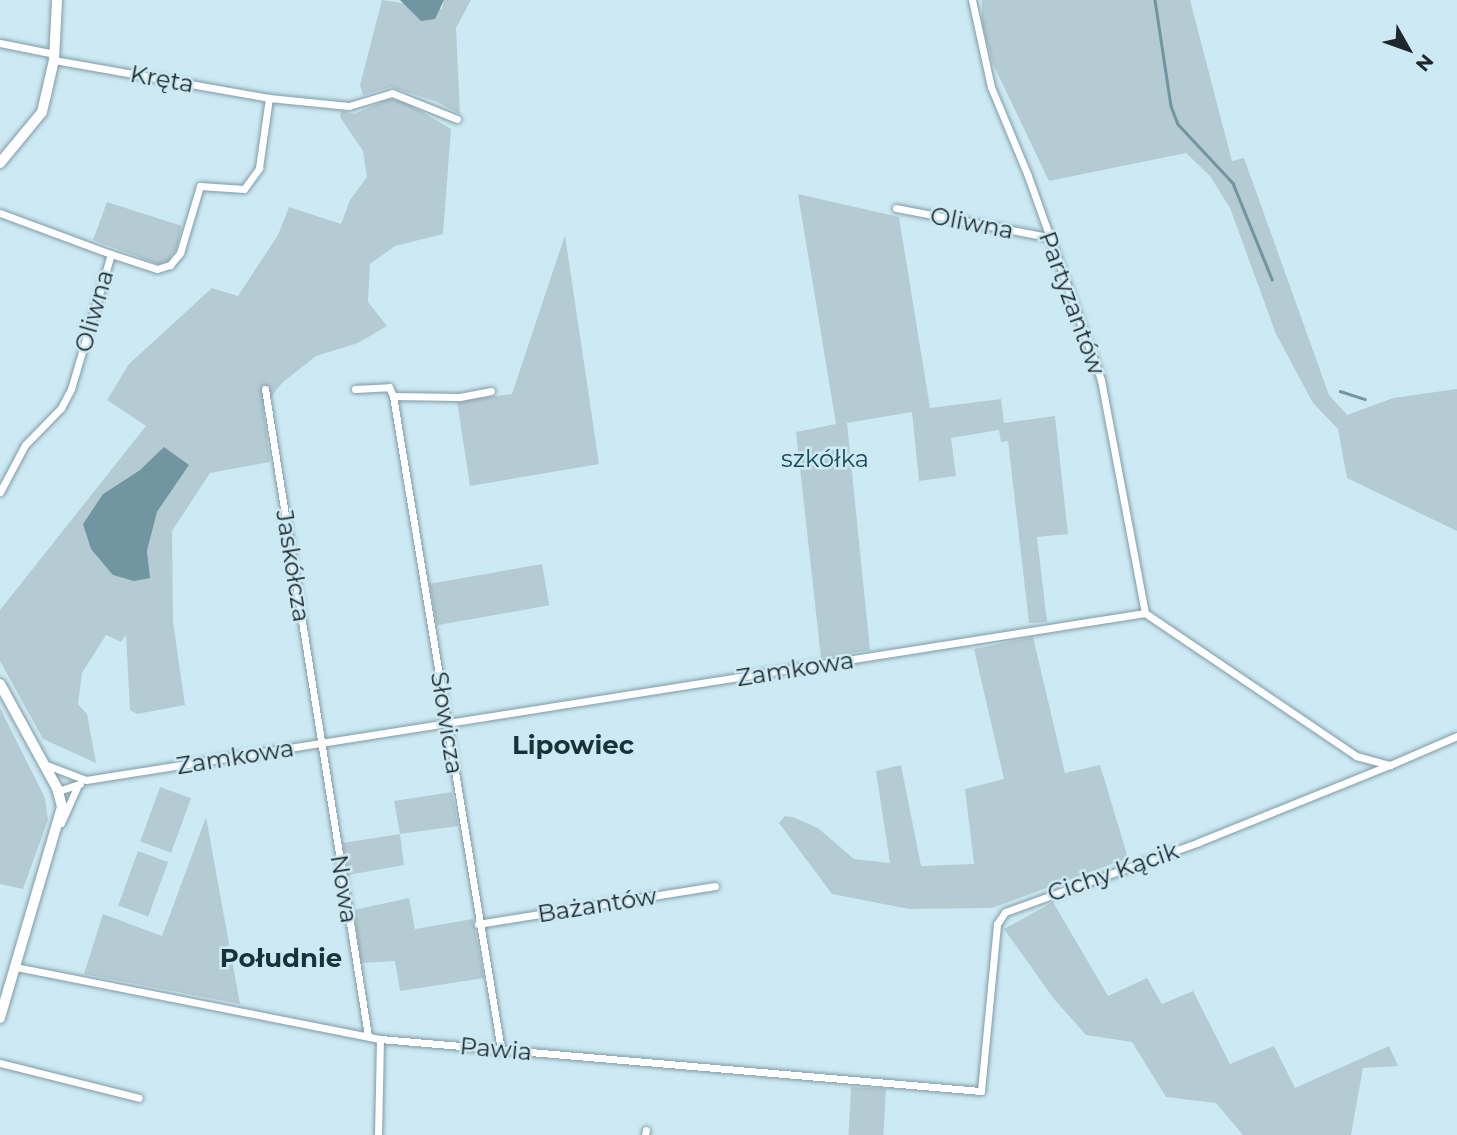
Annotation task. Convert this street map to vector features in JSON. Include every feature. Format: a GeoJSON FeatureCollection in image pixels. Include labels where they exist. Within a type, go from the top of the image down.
{"type":"FeatureCollection","features":[{"type":"Feature","properties":{"kind":"street"},"geometry":{"type":"LineString","coordinates":[[0,163],[42,112],[55,57],[57,0]]}},
{"type":"Feature","properties":{"kind":"street","name":"Partyzantów"},"geometry":{"type":"LineString","coordinates":[[972,0],[991,87],[1101,380],[1146,613]]}},
{"type":"Feature","properties":{"kind":"street","name":"Kręta"},"geometry":{"type":"LineString","coordinates":[[0,43],[55,57],[269,98]]}},
{"type":"Feature","properties":{"kind":"street"},"geometry":{"type":"LineString","coordinates":[[269,98],[349,106],[392,93],[457,119]]}},
{"type":"Feature","properties":{"kind":"street","name":"Oliwna"},"geometry":{"type":"LineString","coordinates":[[0,492],[25,445],[61,408],[71,389],[111,254],[157,269],[170,265],[180,253],[200,186],[244,189],[259,168],[269,98]]}},
{"type":"Feature","properties":{"kind":"street","name":"Oliwna"},"geometry":{"type":"LineString","coordinates":[[896,208],[1048,237]]}},
{"type":"Feature","properties":{"kind":"street"},"geometry":{"type":"LineString","coordinates":[[0,213],[111,254]]}},
{"type":"Feature","properties":{"kind":"street"},"geometry":{"type":"LineString","coordinates":[[355,389],[389,387],[393,396],[459,397],[491,391]]}},
{"type":"Feature","properties":{"kind":"street","name":"Jaskółcza"},"geometry":{"type":"LineString","coordinates":[[265,389],[321,743]]}},
{"type":"Feature","properties":{"kind":"street","name":"Słowicza"},"geometry":{"type":"LineString","coordinates":[[393,396],[500,1050]]}},
{"type":"Feature","properties":{"kind":"street"},"geometry":{"type":"LineString","coordinates":[[1146,613],[1356,756],[1390,765],[1457,736]]}},
{"type":"Feature","properties":{"kind":"street","name":"Zamkowa"},"geometry":{"type":"LineString","coordinates":[[43,764],[86,780],[1146,613]]}},
{"type":"Feature","properties":{"kind":"street"},"geometry":{"type":"LineString","coordinates":[[0,684],[57,790],[60,826],[29,913],[0,1018]]}},
{"type":"Feature","properties":{"kind":"street","name":"Nowa"},"geometry":{"type":"LineString","coordinates":[[321,743],[368,1036]]}},
{"type":"Feature","properties":{"kind":"street","name":"Cichy Kącik"},"geometry":{"type":"LineString","coordinates":[[981,1091],[997,924],[1004,912],[1199,842],[1390,765]]}},
{"type":"Feature","properties":{"kind":"street"},"geometry":{"type":"LineString","coordinates":[[57,790],[74,777]]}},
{"type":"Feature","properties":{"kind":"street","name":"Zamkowa"},"geometry":{"type":"LineString","coordinates":[[60,826],[77,787],[86,780]]}},
{"type":"Feature","properties":{"kind":"street","name":"Zamkowa"},"geometry":{"type":"LineString","coordinates":[[57,790],[77,787]]}},
{"type":"Feature","properties":{"kind":"street","name":"Bażantów"},"geometry":{"type":"LineString","coordinates":[[478,924],[715,886]]}},
{"type":"Feature","properties":{"kind":"street","name":"Pawia"},"geometry":{"type":"LineString","coordinates":[[16,967],[380,1038],[981,1091]]}},
{"type":"Feature","properties":{"kind":"street"},"geometry":{"type":"LineString","coordinates":[[378,1135],[380,1038]]}},
{"type":"Feature","properties":{"kind":"street"},"geometry":{"type":"LineString","coordinates":[[0,1063],[139,1098]]}},
{"type":"Feature","properties":{"kind":"green space"},"geometry":{"type":"Polygon","coordinates":[[[382,0],[442,9],[444,0],[471,0],[456,28],[460,114],[435,101],[391,87],[363,95],[360,85],[382,0]]]}},
{"type":"Feature","properties":{"kind":"green space"},"geometry":{"type":"Polygon","coordinates":[[[982,0],[1190,0],[1232,161],[1244,158],[1329,395],[1347,415],[1393,398],[1457,389],[1457,531],[1347,478],[1338,429],[1313,403],[1276,334],[1230,208],[1210,176],[1186,153],[1049,181],[993,64],[982,24],[982,0]]]}},
{"type":"Feature","properties":{"kind":"green space"},"geometry":{"type":"Polygon","coordinates":[[[389,99],[405,102],[451,129],[443,234],[395,246],[370,264],[368,302],[387,326],[358,343],[316,356],[282,383],[263,407],[270,462],[210,473],[172,531],[173,622],[185,705],[137,714],[130,710],[126,635],[121,642],[106,635],[82,673],[78,704],[87,714],[96,763],[43,739],[0,661],[0,610],[146,426],[107,400],[129,364],[212,288],[238,296],[278,235],[289,207],[341,224],[350,200],[367,177],[363,151],[340,117],[341,111],[354,114],[389,99]],[[189,465],[140,470],[103,494],[149,578],[147,551],[157,512],[189,465]]]}},
{"type":"Feature","properties":{"kind":"green space","name":"szkółka"},"geometry":{"type":"Polygon","coordinates":[[[798,194],[899,217],[930,408],[1001,399],[1004,423],[1055,416],[1068,534],[1037,537],[1047,622],[1029,623],[1008,441],[1001,442],[999,430],[951,438],[956,476],[919,481],[912,412],[847,423],[870,650],[821,658],[796,432],[836,424],[798,194]]]}},
{"type":"Feature","properties":{"kind":"green space"},"geometry":{"type":"Polygon","coordinates":[[[107,202],[182,226],[176,250],[167,262],[158,264],[93,240],[107,202]]]}},
{"type":"Feature","properties":{"kind":"green space"},"geometry":{"type":"Polygon","coordinates":[[[565,235],[599,464],[470,486],[457,401],[512,394],[565,235]]]}},
{"type":"Feature","properties":{"kind":"green space"},"geometry":{"type":"Polygon","coordinates":[[[542,564],[549,605],[437,625],[430,584],[542,564]]]}},
{"type":"Feature","properties":{"kind":"green space"},"geometry":{"type":"Polygon","coordinates":[[[1033,637],[1065,773],[1100,765],[1128,858],[992,908],[909,909],[832,894],[779,823],[785,816],[793,817],[818,828],[854,859],[890,863],[876,771],[901,765],[921,866],[974,864],[965,789],[1004,779],[974,649],[1033,637]]]}},
{"type":"Feature","properties":{"kind":"green space"},"geometry":{"type":"Polygon","coordinates":[[[0,708],[45,798],[48,820],[23,889],[0,884],[0,708]]]}},
{"type":"Feature","properties":{"kind":"green space"},"geometry":{"type":"Polygon","coordinates":[[[160,787],[191,798],[171,853],[140,842],[160,787]]]}},
{"type":"Feature","properties":{"kind":"green space"},"geometry":{"type":"Polygon","coordinates":[[[452,792],[458,826],[400,834],[394,801],[452,792]]]}},
{"type":"Feature","properties":{"kind":"green space"},"geometry":{"type":"Polygon","coordinates":[[[206,817],[240,1004],[84,974],[103,914],[162,936],[206,817]]]}},
{"type":"Feature","properties":{"kind":"green space"},"geometry":{"type":"Polygon","coordinates":[[[400,834],[404,865],[348,875],[343,843],[400,834]]]}},
{"type":"Feature","properties":{"kind":"green space"},"geometry":{"type":"Polygon","coordinates":[[[138,851],[168,862],[148,916],[118,906],[138,851]]]}},
{"type":"Feature","properties":{"kind":"green space"},"geometry":{"type":"Polygon","coordinates":[[[409,898],[415,929],[473,919],[484,978],[400,991],[395,961],[361,963],[354,910],[409,898]]]}},
{"type":"Feature","properties":{"kind":"green space"},"geometry":{"type":"Polygon","coordinates":[[[1053,902],[1108,996],[1147,978],[1162,1004],[1193,991],[1230,1064],[1274,1046],[1295,1088],[1389,1046],[1398,1066],[1363,1068],[1351,1135],[1243,1135],[1216,1103],[1166,1097],[1132,1042],[1086,1035],[1054,999],[1004,929],[1053,902]]]}},
{"type":"Feature","properties":{"kind":"green space"},"geometry":{"type":"Polygon","coordinates":[[[851,1087],[886,1089],[884,1135],[848,1135],[851,1087]]]}},
{"type":"Feature","properties":{"kind":"shaded area"},"geometry":{"type":"Polygon","coordinates":[[[400,0],[444,0],[435,19],[421,21],[400,0]]]}},
{"type":"Feature","properties":{"kind":"shaded area"},"geometry":{"type":"Polygon","coordinates":[[[164,447],[189,465],[157,512],[147,551],[150,578],[134,581],[113,575],[91,549],[83,524],[103,494],[140,470],[164,447]]]}},
{"type":"Feature","properties":{"kind":"waterway"},"geometry":{"type":"LineString","coordinates":[[1155,0],[1171,106],[1178,124],[1233,183],[1272,279]]}},
{"type":"Feature","properties":{"kind":"waterway"},"geometry":{"type":"LineString","coordinates":[[1340,391],[1365,399]]}},
{"type":"Feature","properties":{"kind":"district","name":"Lipowiec"},"geometry":{"type":"Point","coordinates":[573,746]}},
{"type":"Feature","properties":{"kind":"district","name":"Południe"},"geometry":{"type":"Point","coordinates":[281,959]}}]}
